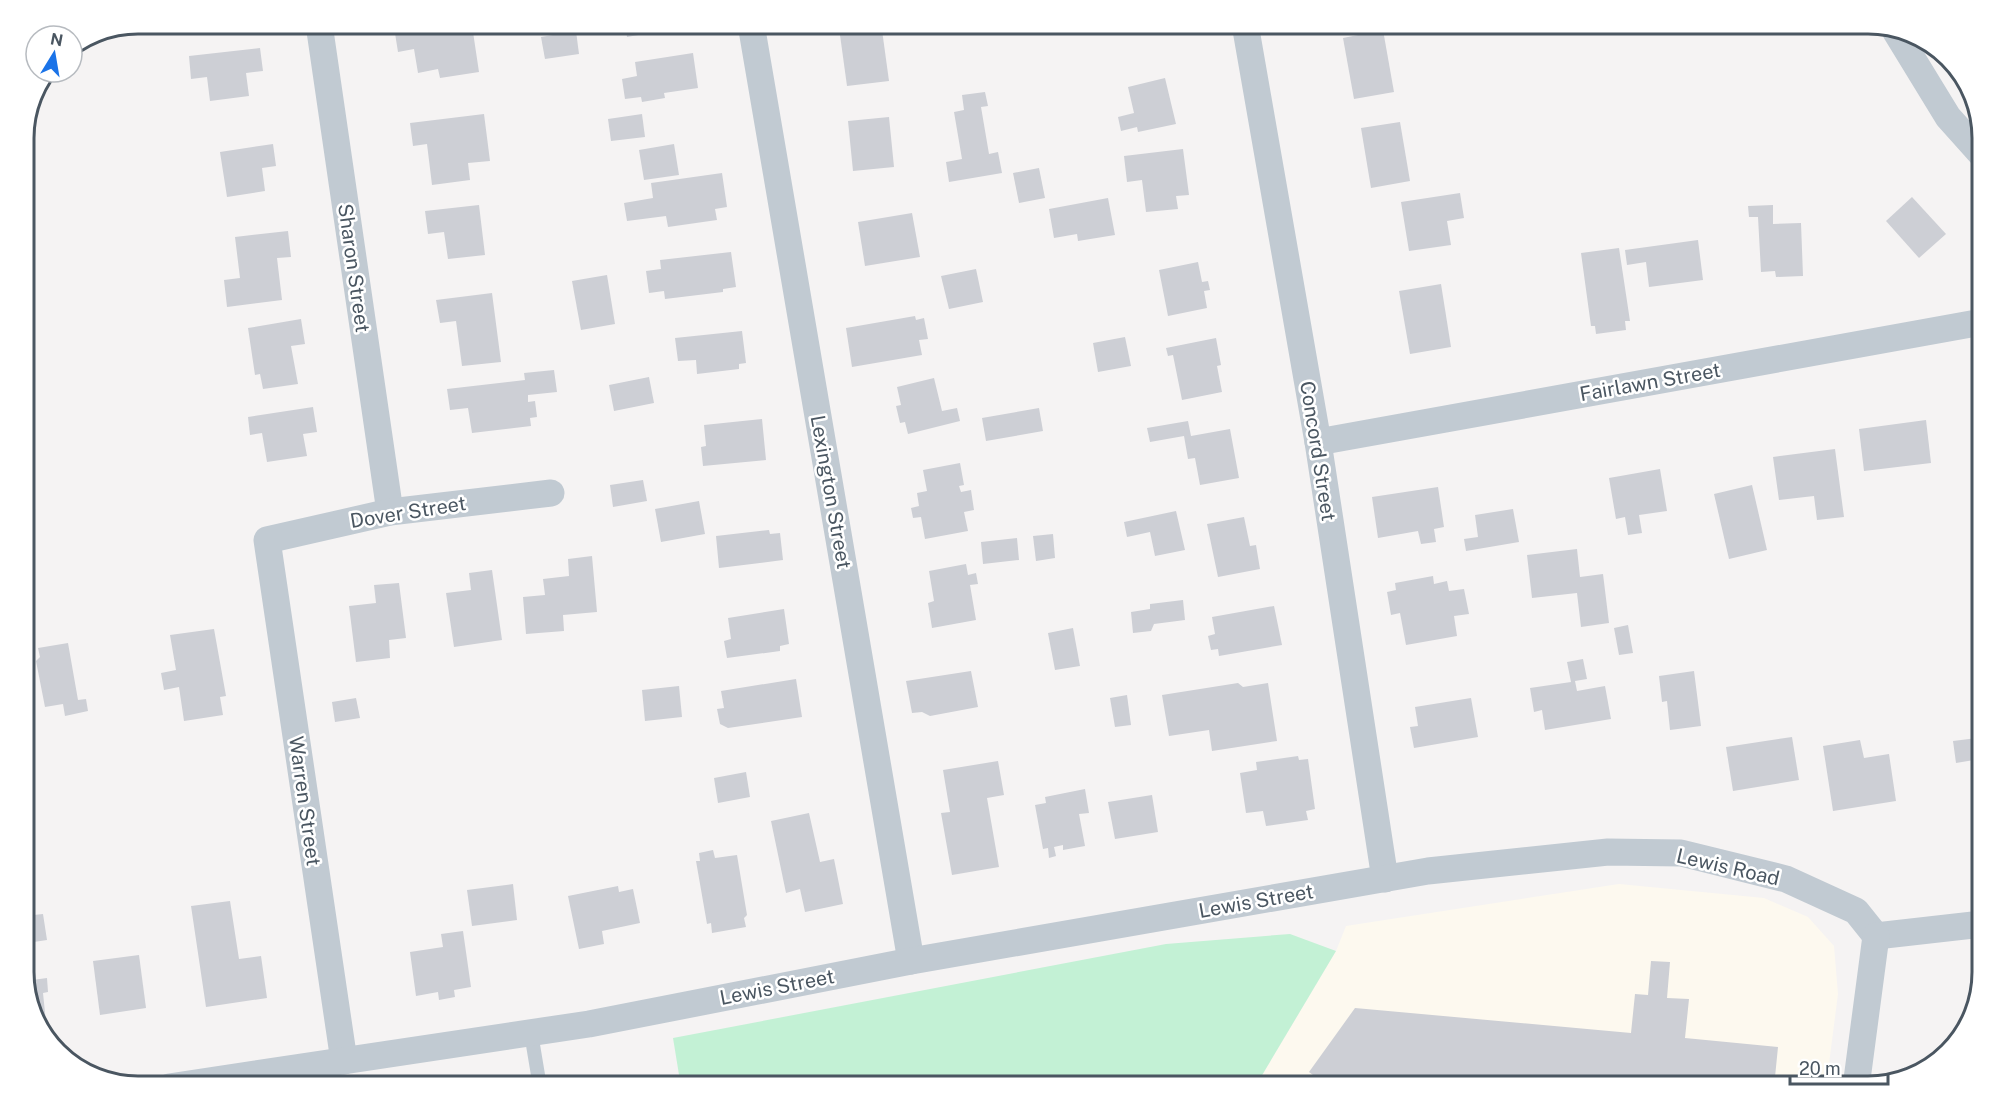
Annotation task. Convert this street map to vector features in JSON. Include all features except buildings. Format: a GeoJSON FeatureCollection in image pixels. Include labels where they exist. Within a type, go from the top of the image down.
{"type":"FeatureCollection","features":[{"type":"Feature","properties":{"kind":"street","name":"Sharon Street"},"geometry":{"type":"LineString","coordinates":[[320,34],[390,512]]}},
{"type":"Feature","properties":{"kind":"street","name":"Lexington Street"},"geometry":{"type":"LineString","coordinates":[[753,34],[911,961]]}},
{"type":"Feature","properties":{"kind":"street","name":"Concord Street"},"geometry":{"type":"LineString","coordinates":[[1247,34],[1318,442],[1384,879]]}},
{"type":"Feature","properties":{"kind":"street"},"geometry":{"type":"LineString","coordinates":[[1901,40],[1948,117],[1971,143]]}},
{"type":"Feature","properties":{"kind":"street","name":"Fairlawn Street"},"geometry":{"type":"LineString","coordinates":[[1318,442],[1971,324]]}},
{"type":"Feature","properties":{"kind":"street","name":"Dover Street"},"geometry":{"type":"LineString","coordinates":[[267,540],[390,512],[551,493]]}},
{"type":"Feature","properties":{"kind":"street","name":"Warren Street"},"geometry":{"type":"LineString","coordinates":[[267,540],[344,1061]]}},
{"type":"Feature","properties":{"kind":"street","name":"Lewis Road"},"geometry":{"type":"LineString","coordinates":[[1384,879],[1428,871],[1608,852],[1681,853],[1786,879],[1857,911],[1876,936]]}},
{"type":"Feature","properties":{"kind":"street","name":"Lewis Street"},"geometry":{"type":"LineString","coordinates":[[260,1076],[589,1024],[911,961],[1384,879]]}},
{"type":"Feature","properties":{"kind":"street"},"geometry":{"type":"LineString","coordinates":[[1857,1076],[1876,936],[1972,925]]}},
{"type":"Feature","properties":{"kind":"lane"},"geometry":{"type":"LineString","coordinates":[[531,1033],[538,1076]]}},
{"type":"Feature","properties":{"kind":"shaded area"},"geometry":{"type":"Polygon","coordinates":[[[1619,884],[1764,898],[1808,917],[1834,946],[1838,994],[1827,1076],[1262,1076],[1336,951],[1346,926],[1619,884]]]}},
{"type":"Feature","properties":{"kind":"green space"},"geometry":{"type":"Polygon","coordinates":[[[1290,934],[1336,951],[1262,1076],[679,1076],[673,1038],[1166,944],[1290,934]]]}}]}
